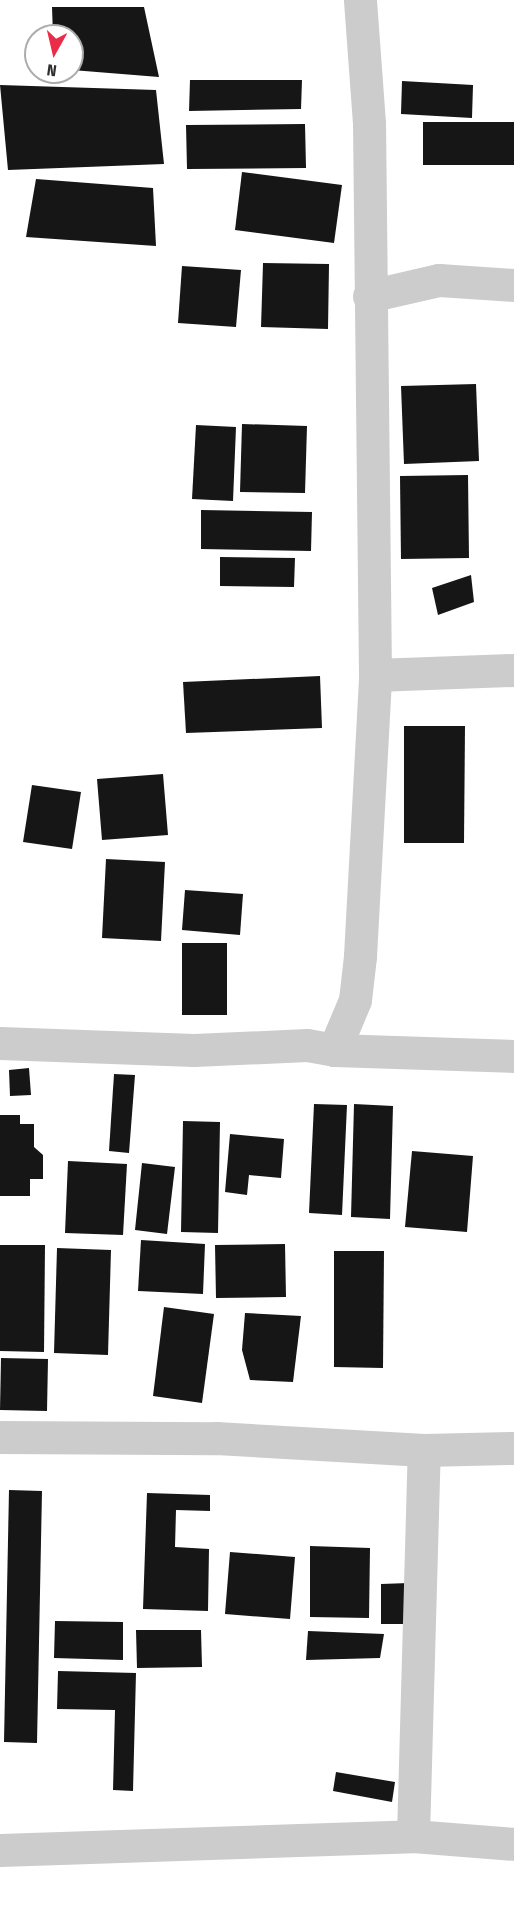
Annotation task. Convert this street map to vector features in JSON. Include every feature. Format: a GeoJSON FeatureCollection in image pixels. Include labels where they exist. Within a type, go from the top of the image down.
{"type":"FeatureCollection","features":[{"type":"Feature","properties":{"kind":"street"},"geometry":{"type":"LineString","coordinates":[[334,1050],[355,1000],[360,956],[375,675],[369,296],[369,123],[360,0]]}},
{"type":"Feature","properties":{"kind":"street"},"geometry":{"type":"LineString","coordinates":[[369,296],[439,280],[514,285]]}},
{"type":"Feature","properties":{"kind":"street"},"geometry":{"type":"LineString","coordinates":[[375,675],[514,670]]}},
{"type":"Feature","properties":{"kind":"street"},"geometry":{"type":"LineString","coordinates":[[0,1043],[194,1050],[307,1045],[334,1050],[514,1056]]}},
{"type":"Feature","properties":{"kind":"street"},"geometry":{"type":"LineString","coordinates":[[0,1437],[216,1438],[424,1450],[514,1448]]}},
{"type":"Feature","properties":{"kind":"street"},"geometry":{"type":"LineString","coordinates":[[413,1836],[424,1450]]}},
{"type":"Feature","properties":{"kind":"street"},"geometry":{"type":"LineString","coordinates":[[0,1850],[413,1836],[514,1844]]}},
{"type":"Feature","properties":{"kind":"building"},"geometry":{"type":"Polygon","coordinates":[[[52,7],[144,7],[159,77],[84,71],[84,24],[53,24],[52,7]]]}},
{"type":"Feature","properties":{"kind":"building"},"geometry":{"type":"Polygon","coordinates":[[[190,80],[302,80],[301,109],[189,111],[190,80]]]}},
{"type":"Feature","properties":{"kind":"building"},"geometry":{"type":"Polygon","coordinates":[[[402,81],[473,85],[472,118],[401,114],[402,81]]]}},
{"type":"Feature","properties":{"kind":"building"},"geometry":{"type":"Polygon","coordinates":[[[0,85],[156,90],[164,164],[8,170],[0,85]]]}},
{"type":"Feature","properties":{"kind":"building"},"geometry":{"type":"Polygon","coordinates":[[[423,122],[514,122],[514,165],[423,165],[423,122]]]}},
{"type":"Feature","properties":{"kind":"building"},"geometry":{"type":"Polygon","coordinates":[[[305,124],[306,168],[187,169],[186,125],[305,124]]]}},
{"type":"Feature","properties":{"kind":"building"},"geometry":{"type":"Polygon","coordinates":[[[242,172],[342,185],[334,243],[235,230],[242,172]]]}},
{"type":"Feature","properties":{"kind":"building"},"geometry":{"type":"Polygon","coordinates":[[[36,179],[153,188],[156,246],[26,237],[36,179]]]}},
{"type":"Feature","properties":{"kind":"building"},"geometry":{"type":"Polygon","coordinates":[[[263,263],[329,264],[328,329],[261,327],[263,263]]]}},
{"type":"Feature","properties":{"kind":"building"},"geometry":{"type":"Polygon","coordinates":[[[182,266],[241,270],[236,327],[178,323],[182,266]]]}},
{"type":"Feature","properties":{"kind":"building"},"geometry":{"type":"Polygon","coordinates":[[[476,384],[479,461],[404,464],[401,386],[476,384]]]}},
{"type":"Feature","properties":{"kind":"building"},"geometry":{"type":"Polygon","coordinates":[[[242,424],[307,426],[305,493],[240,492],[242,424]]]}},
{"type":"Feature","properties":{"kind":"building"},"geometry":{"type":"Polygon","coordinates":[[[196,425],[236,427],[233,501],[192,499],[196,425]]]}},
{"type":"Feature","properties":{"kind":"building"},"geometry":{"type":"Polygon","coordinates":[[[468,475],[469,558],[401,559],[400,476],[468,475]]]}},
{"type":"Feature","properties":{"kind":"building"},"geometry":{"type":"Polygon","coordinates":[[[201,510],[312,512],[311,551],[201,549],[201,510]]]}},
{"type":"Feature","properties":{"kind":"building"},"geometry":{"type":"Polygon","coordinates":[[[220,557],[295,558],[294,587],[220,586],[220,557]]]}},
{"type":"Feature","properties":{"kind":"building"},"geometry":{"type":"Polygon","coordinates":[[[471,575],[474,602],[438,615],[432,588],[471,575]]]}},
{"type":"Feature","properties":{"kind":"building"},"geometry":{"type":"Polygon","coordinates":[[[320,676],[322,728],[186,733],[183,682],[320,676]]]}},
{"type":"Feature","properties":{"kind":"building"},"geometry":{"type":"Polygon","coordinates":[[[404,726],[465,726],[464,843],[404,843],[404,726]]]}},
{"type":"Feature","properties":{"kind":"building"},"geometry":{"type":"Polygon","coordinates":[[[163,774],[168,835],[102,840],[97,779],[163,774]]]}},
{"type":"Feature","properties":{"kind":"building"},"geometry":{"type":"Polygon","coordinates":[[[32,785],[81,792],[72,849],[23,842],[32,785]]]}},
{"type":"Feature","properties":{"kind":"building"},"geometry":{"type":"Polygon","coordinates":[[[106,859],[165,862],[161,941],[102,938],[106,859]]]}},
{"type":"Feature","properties":{"kind":"building"},"geometry":{"type":"Polygon","coordinates":[[[185,890],[243,894],[240,935],[182,930],[185,890]]]}},
{"type":"Feature","properties":{"kind":"building"},"geometry":{"type":"Polygon","coordinates":[[[182,943],[227,943],[227,1015],[182,1015],[182,943]]]}},
{"type":"Feature","properties":{"kind":"building"},"geometry":{"type":"Polygon","coordinates":[[[29,1068],[31,1095],[10,1096],[9,1070],[29,1068]]]}},
{"type":"Feature","properties":{"kind":"building"},"geometry":{"type":"Polygon","coordinates":[[[114,1074],[135,1075],[129,1153],[109,1151],[114,1074]]]}},
{"type":"Feature","properties":{"kind":"building"},"geometry":{"type":"Polygon","coordinates":[[[314,1104],[347,1105],[342,1215],[309,1213],[314,1104]]]}},
{"type":"Feature","properties":{"kind":"building"},"geometry":{"type":"Polygon","coordinates":[[[354,1104],[393,1106],[390,1219],[351,1217],[354,1104]]]}},
{"type":"Feature","properties":{"kind":"building"},"geometry":{"type":"Polygon","coordinates":[[[0,1115],[20,1115],[20,1124],[34,1124],[34,1147],[43,1155],[43,1179],[30,1179],[30,1196],[0,1196],[0,1115]]]}},
{"type":"Feature","properties":{"kind":"building"},"geometry":{"type":"Polygon","coordinates":[[[183,1121],[220,1122],[218,1233],[181,1232],[183,1121]]]}},
{"type":"Feature","properties":{"kind":"building"},"geometry":{"type":"Polygon","coordinates":[[[230,1134],[284,1139],[281,1178],[249,1175],[247,1195],[225,1192],[230,1134]]]}},
{"type":"Feature","properties":{"kind":"building"},"geometry":{"type":"Polygon","coordinates":[[[412,1151],[473,1156],[467,1232],[405,1227],[412,1151]]]}},
{"type":"Feature","properties":{"kind":"building"},"geometry":{"type":"Polygon","coordinates":[[[68,1161],[127,1164],[123,1235],[65,1233],[68,1161]]]}},
{"type":"Feature","properties":{"kind":"building"},"geometry":{"type":"Polygon","coordinates":[[[142,1163],[175,1167],[167,1234],[135,1230],[142,1163]]]}},
{"type":"Feature","properties":{"kind":"building"},"geometry":{"type":"Polygon","coordinates":[[[141,1240],[205,1244],[203,1294],[138,1291],[141,1240]]]}},
{"type":"Feature","properties":{"kind":"building"},"geometry":{"type":"Polygon","coordinates":[[[285,1244],[286,1297],[216,1298],[215,1245],[285,1244]]]}},
{"type":"Feature","properties":{"kind":"building"},"geometry":{"type":"Polygon","coordinates":[[[0,1245],[45,1245],[44,1352],[0,1351],[0,1245]]]}},
{"type":"Feature","properties":{"kind":"building"},"geometry":{"type":"Polygon","coordinates":[[[57,1248],[111,1250],[108,1355],[54,1353],[57,1248]]]}},
{"type":"Feature","properties":{"kind":"building"},"geometry":{"type":"Polygon","coordinates":[[[334,1251],[384,1251],[383,1368],[334,1367],[334,1251]]]}},
{"type":"Feature","properties":{"kind":"building"},"geometry":{"type":"Polygon","coordinates":[[[164,1307],[214,1314],[202,1403],[153,1396],[164,1307]]]}},
{"type":"Feature","properties":{"kind":"building"},"geometry":{"type":"Polygon","coordinates":[[[245,1313],[301,1316],[293,1382],[250,1380],[242,1350],[245,1313]]]}},
{"type":"Feature","properties":{"kind":"building"},"geometry":{"type":"Polygon","coordinates":[[[1,1358],[48,1359],[47,1411],[0,1410],[1,1358]]]}},
{"type":"Feature","properties":{"kind":"building"},"geometry":{"type":"Polygon","coordinates":[[[9,1490],[42,1491],[37,1743],[4,1742],[9,1490]]]}},
{"type":"Feature","properties":{"kind":"building"},"geometry":{"type":"Polygon","coordinates":[[[147,1493],[210,1495],[210,1511],[176,1510],[175,1547],[209,1549],[208,1611],[143,1609],[147,1493]]]}},
{"type":"Feature","properties":{"kind":"building"},"geometry":{"type":"Polygon","coordinates":[[[310,1546],[370,1548],[369,1618],[310,1617],[310,1546]]]}},
{"type":"Feature","properties":{"kind":"building"},"geometry":{"type":"Polygon","coordinates":[[[230,1552],[295,1557],[290,1619],[225,1614],[230,1552]]]}},
{"type":"Feature","properties":{"kind":"building"},"geometry":{"type":"Polygon","coordinates":[[[409,1583],[409,1624],[381,1624],[381,1584],[409,1583]]]}},
{"type":"Feature","properties":{"kind":"building"},"geometry":{"type":"Polygon","coordinates":[[[55,1621],[123,1622],[123,1660],[54,1658],[55,1621]]]}},
{"type":"Feature","properties":{"kind":"building"},"geometry":{"type":"Polygon","coordinates":[[[136,1630],[201,1630],[202,1667],[137,1668],[136,1630]]]}},
{"type":"Feature","properties":{"kind":"building"},"geometry":{"type":"Polygon","coordinates":[[[308,1631],[384,1634],[380,1658],[306,1660],[308,1631]]]}},
{"type":"Feature","properties":{"kind":"building"},"geometry":{"type":"Polygon","coordinates":[[[58,1671],[136,1673],[133,1791],[113,1790],[115,1710],[57,1709],[58,1671]]]}},
{"type":"Feature","properties":{"kind":"building"},"geometry":{"type":"Polygon","coordinates":[[[336,1772],[395,1782],[392,1802],[333,1791],[336,1772]]]}}]}
